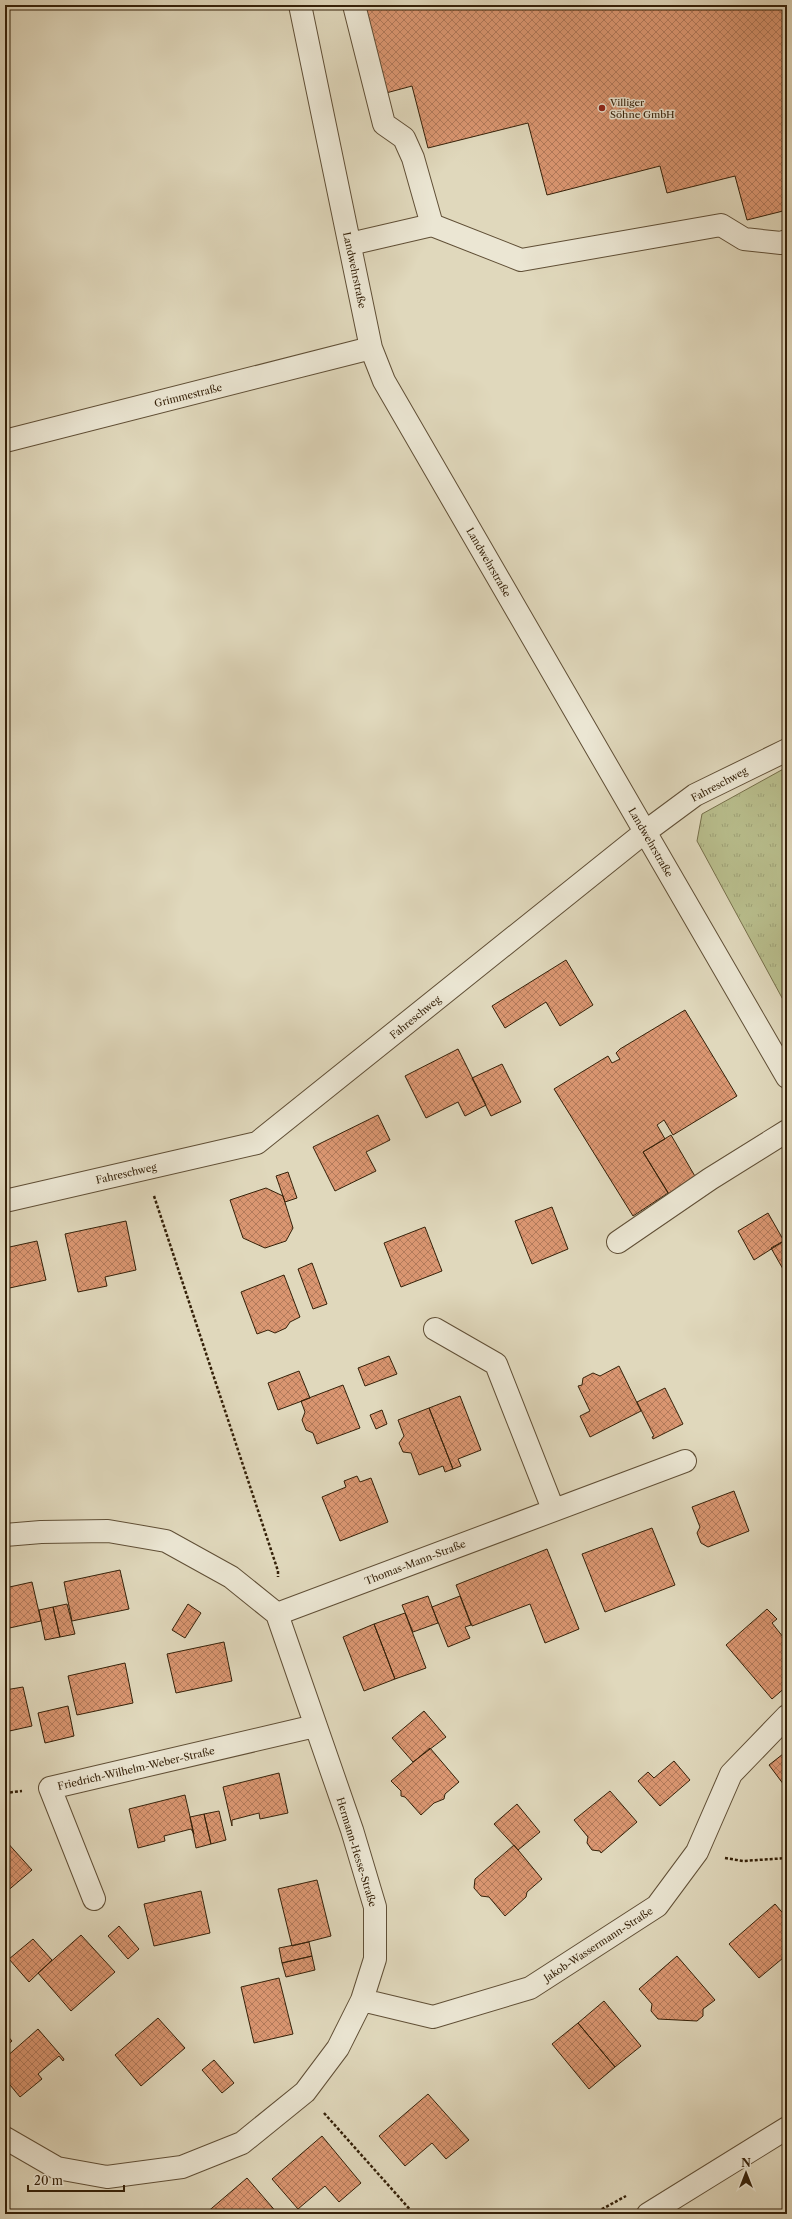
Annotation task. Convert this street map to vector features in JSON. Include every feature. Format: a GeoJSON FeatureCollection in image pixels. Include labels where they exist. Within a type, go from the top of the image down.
{"type":"FeatureCollection","features":[{"type":"Feature","properties":{"kind":"street","name":"Landwehrstraße"},"geometry":{"type":"LineString","coordinates":[[300,5],[371,348],[384,381],[787,1076]]}},
{"type":"Feature","properties":{"kind":"street"},"geometry":{"type":"LineString","coordinates":[[354,5],[384,124],[404,138],[413,158],[432,225]]}},
{"type":"Feature","properties":{"kind":"street"},"geometry":{"type":"LineString","coordinates":[[350,244],[432,225],[521,260],[721,225],[744,239],[781,243],[787,242]]}},
{"type":"Feature","properties":{"kind":"street","name":"Grimmestraße"},"geometry":{"type":"LineString","coordinates":[[5,442],[371,348]]}},
{"type":"Feature","properties":{"kind":"street","name":"Fahreschweg"},"geometry":{"type":"LineString","coordinates":[[5,1201],[257,1143],[645,832],[695,795],[787,750]]}},
{"type":"Feature","properties":{"kind":"street"},"geometry":{"type":"LineString","coordinates":[[618,1242],[710,1179],[787,1131]]}},
{"type":"Feature","properties":{"kind":"street"},"geometry":{"type":"LineString","coordinates":[[435,1329],[496,1364],[553,1509]]}},
{"type":"Feature","properties":{"kind":"street","name":"Thomas-Mann-Straße"},"geometry":{"type":"LineString","coordinates":[[277,1614],[553,1509],[685,1461]]}},
{"type":"Feature","properties":{"kind":"street"},"geometry":{"type":"LineString","coordinates":[[5,1535],[40,1532],[108,1531],[166,1541],[231,1577],[277,1614]]}},
{"type":"Feature","properties":{"kind":"street","name":"Hermann-Hesse-Straße"},"geometry":{"type":"LineString","coordinates":[[5,2138],[57,2168],[106,2177],[182,2167],[242,2143],[305,2092],[338,2048],[362,2000],[375,1959],[375,1907],[352,1830],[277,1614]]}},
{"type":"Feature","properties":{"kind":"street","name":"Jakob-Wassermann-Straße"},"geometry":{"type":"LineString","coordinates":[[362,2000],[433,2017],[530,1988],[656,1906],[697,1852],[731,1774],[787,1716]]}},
{"type":"Feature","properties":{"kind":"street","name":"Friedrich-Wilhelm-Weber-Straße"},"geometry":{"type":"LineString","coordinates":[[94,1900],[50,1788],[316,1726]]}},
{"type":"Feature","properties":{"kind":"street"},"geometry":{"type":"LineString","coordinates":[[648,2214],[787,2128]]}},
{"type":"Feature","properties":{"kind":"path"},"geometry":{"type":"LineString","coordinates":[[145,1169],[278,1571],[277,1614]]}},
{"type":"Feature","properties":{"kind":"path"},"geometry":{"type":"LineString","coordinates":[[697,1852],[743,1862],[787,1858]]}},
{"type":"Feature","properties":{"kind":"path"},"geometry":{"type":"LineString","coordinates":[[305,2092],[414,2214]]}},
{"type":"Feature","properties":{"kind":"green space"},"geometry":{"type":"Polygon","coordinates":[[[787,767],[787,1007],[697,841],[702,814],[787,767]]]}},
{"type":"Feature","properties":{"kind":"building","name":"Villiger Söhne GmbH"},"geometry":{"type":"Polygon","coordinates":[[[363,5],[787,5],[787,210],[747,220],[735,176],[667,193],[660,166],[547,195],[528,123],[428,148],[412,86],[386,93],[363,5]]]}},
{"type":"Feature","properties":{"kind":"building"},"geometry":{"type":"Polygon","coordinates":[[[566,960],[593,1005],[560,1026],[546,1002],[505,1028],[492,1006],[566,960]]]}},
{"type":"Feature","properties":{"kind":"building"},"geometry":{"type":"Polygon","coordinates":[[[685,1010],[737,1096],[673,1135],[664,1120],[657,1125],[665,1139],[643,1152],[668,1193],[633,1216],[554,1089],[608,1056],[612,1063],[620,1059],[616,1053],[620,1049],[685,1010]]]}},
{"type":"Feature","properties":{"kind":"building"},"geometry":{"type":"Polygon","coordinates":[[[458,1049],[486,1105],[465,1116],[458,1102],[426,1118],[405,1076],[458,1049]]]}},
{"type":"Feature","properties":{"kind":"building"},"geometry":{"type":"Polygon","coordinates":[[[502,1064],[521,1102],[491,1116],[472,1078],[502,1064]]]}},
{"type":"Feature","properties":{"kind":"building"},"geometry":{"type":"Polygon","coordinates":[[[378,1115],[390,1140],[366,1152],[376,1171],[335,1191],[313,1147],[378,1115]]]}},
{"type":"Feature","properties":{"kind":"building"},"geometry":{"type":"Polygon","coordinates":[[[671,1135],[696,1178],[669,1194],[643,1152],[671,1135]]]}},
{"type":"Feature","properties":{"kind":"building"},"geometry":{"type":"Polygon","coordinates":[[[288,1172],[297,1198],[285,1202],[276,1176],[288,1172]]]}},
{"type":"Feature","properties":{"kind":"building"},"geometry":{"type":"Polygon","coordinates":[[[266,1188],[283,1196],[293,1228],[286,1241],[265,1248],[243,1238],[230,1200],[266,1188]]]}},
{"type":"Feature","properties":{"kind":"building"},"geometry":{"type":"Polygon","coordinates":[[[552,1207],[568,1249],[532,1264],[515,1221],[552,1207]]]}},
{"type":"Feature","properties":{"kind":"building"},"geometry":{"type":"Polygon","coordinates":[[[768,1213],[784,1241],[754,1260],[738,1231],[768,1213]]]}},
{"type":"Feature","properties":{"kind":"building"},"geometry":{"type":"Polygon","coordinates":[[[126,1221],[136,1270],[105,1277],[107,1286],[78,1292],[65,1234],[126,1221]]]}},
{"type":"Feature","properties":{"kind":"building"},"geometry":{"type":"Polygon","coordinates":[[[425,1227],[442,1271],[401,1287],[384,1243],[425,1227]]]}},
{"type":"Feature","properties":{"kind":"building"},"geometry":{"type":"Polygon","coordinates":[[[787,1239],[787,1276],[771,1248],[787,1239]]]}},
{"type":"Feature","properties":{"kind":"building"},"geometry":{"type":"Polygon","coordinates":[[[37,1241],[46,1280],[5,1289],[5,1248],[37,1241]]]}},
{"type":"Feature","properties":{"kind":"building"},"geometry":{"type":"Polygon","coordinates":[[[312,1263],[327,1304],[313,1309],[298,1269],[312,1263]]]}},
{"type":"Feature","properties":{"kind":"building"},"geometry":{"type":"Polygon","coordinates":[[[284,1275],[300,1317],[290,1322],[286,1328],[275,1333],[268,1330],[257,1334],[241,1292],[284,1275]]]}},
{"type":"Feature","properties":{"kind":"building"},"geometry":{"type":"Polygon","coordinates":[[[389,1356],[397,1374],[365,1386],[358,1368],[389,1356]]]}},
{"type":"Feature","properties":{"kind":"building"},"geometry":{"type":"Polygon","coordinates":[[[619,1366],[641,1411],[590,1437],[580,1416],[590,1411],[578,1386],[582,1385],[583,1378],[593,1373],[600,1376],[619,1366]]]}},
{"type":"Feature","properties":{"kind":"building"},"geometry":{"type":"Polygon","coordinates":[[[299,1371],[310,1398],[278,1410],[268,1383],[299,1371]]]}},
{"type":"Feature","properties":{"kind":"building"},"geometry":{"type":"Polygon","coordinates":[[[343,1385],[360,1428],[317,1444],[313,1433],[306,1430],[302,1420],[305,1412],[301,1401],[343,1385]]]}},
{"type":"Feature","properties":{"kind":"building"},"geometry":{"type":"Polygon","coordinates":[[[665,1388],[683,1424],[653,1439],[652,1437],[654,1436],[637,1402],[665,1388]]]}},
{"type":"Feature","properties":{"kind":"building"},"geometry":{"type":"Polygon","coordinates":[[[460,1396],[481,1450],[458,1459],[461,1466],[453,1469],[429,1408],[460,1396]]]}},
{"type":"Feature","properties":{"kind":"building"},"geometry":{"type":"Polygon","coordinates":[[[429,1408],[453,1469],[445,1472],[443,1466],[419,1475],[411,1453],[403,1452],[399,1443],[404,1436],[398,1420],[429,1408]]]}},
{"type":"Feature","properties":{"kind":"building"},"geometry":{"type":"Polygon","coordinates":[[[382,1410],[387,1424],[376,1429],[370,1415],[382,1410]]]}},
{"type":"Feature","properties":{"kind":"building"},"geometry":{"type":"Polygon","coordinates":[[[357,1476],[360,1482],[371,1478],[388,1522],[340,1541],[322,1497],[346,1487],[344,1481],[357,1476]]]}},
{"type":"Feature","properties":{"kind":"building"},"geometry":{"type":"Polygon","coordinates":[[[734,1491],[749,1531],[708,1547],[701,1543],[697,1533],[700,1527],[692,1507],[734,1491]]]}},
{"type":"Feature","properties":{"kind":"building"},"geometry":{"type":"Polygon","coordinates":[[[652,1528],[675,1585],[605,1612],[582,1554],[652,1528]]]}},
{"type":"Feature","properties":{"kind":"building"},"geometry":{"type":"Polygon","coordinates":[[[547,1549],[579,1629],[545,1643],[530,1604],[472,1626],[456,1585],[547,1549]]]}},
{"type":"Feature","properties":{"kind":"building"},"geometry":{"type":"Polygon","coordinates":[[[120,1570],[129,1609],[72,1621],[64,1582],[120,1570]]]}},
{"type":"Feature","properties":{"kind":"building"},"geometry":{"type":"Polygon","coordinates":[[[32,1582],[41,1621],[5,1629],[5,1588],[32,1582]]]}},
{"type":"Feature","properties":{"kind":"building"},"geometry":{"type":"Polygon","coordinates":[[[428,1596],[438,1623],[413,1632],[402,1605],[428,1596]]]}},
{"type":"Feature","properties":{"kind":"building"},"geometry":{"type":"Polygon","coordinates":[[[460,1596],[471,1625],[465,1627],[470,1638],[448,1647],[432,1607],[460,1596]]]}},
{"type":"Feature","properties":{"kind":"building"},"geometry":{"type":"Polygon","coordinates":[[[67,1604],[75,1634],[60,1637],[53,1607],[67,1604]]]}},
{"type":"Feature","properties":{"kind":"building"},"geometry":{"type":"Polygon","coordinates":[[[188,1604],[201,1613],[185,1638],[172,1630],[188,1604]]]}},
{"type":"Feature","properties":{"kind":"building"},"geometry":{"type":"Polygon","coordinates":[[[53,1607],[60,1637],[45,1640],[39,1610],[53,1607]]]}},
{"type":"Feature","properties":{"kind":"building"},"geometry":{"type":"Polygon","coordinates":[[[767,1609],[777,1619],[772,1623],[787,1642],[787,1686],[772,1699],[726,1645],[767,1609]]]}},
{"type":"Feature","properties":{"kind":"building"},"geometry":{"type":"Polygon","coordinates":[[[405,1613],[426,1668],[395,1679],[374,1624],[405,1613]]]}},
{"type":"Feature","properties":{"kind":"building"},"geometry":{"type":"Polygon","coordinates":[[[374,1624],[395,1679],[364,1691],[343,1637],[374,1624]]]}},
{"type":"Feature","properties":{"kind":"building"},"geometry":{"type":"Polygon","coordinates":[[[224,1642],[232,1681],[176,1693],[167,1654],[224,1642]]]}},
{"type":"Feature","properties":{"kind":"building"},"geometry":{"type":"Polygon","coordinates":[[[125,1663],[133,1703],[77,1715],[68,1676],[125,1663]]]}},
{"type":"Feature","properties":{"kind":"building"},"geometry":{"type":"Polygon","coordinates":[[[23,1687],[32,1726],[5,1732],[5,1690],[23,1687]]]}},
{"type":"Feature","properties":{"kind":"building"},"geometry":{"type":"Polygon","coordinates":[[[68,1706],[74,1736],[45,1743],[38,1713],[68,1706]]]}},
{"type":"Feature","properties":{"kind":"building"},"geometry":{"type":"Polygon","coordinates":[[[424,1711],[446,1737],[413,1762],[392,1738],[424,1711]]]}},
{"type":"Feature","properties":{"kind":"building"},"geometry":{"type":"Polygon","coordinates":[[[430,1748],[459,1782],[445,1794],[444,1799],[434,1803],[421,1815],[405,1797],[401,1796],[401,1791],[391,1781],[430,1748]]]}},
{"type":"Feature","properties":{"kind":"building"},"geometry":{"type":"Polygon","coordinates":[[[783,1754],[787,1759],[787,1789],[769,1765],[783,1754]]]}},
{"type":"Feature","properties":{"kind":"building"},"geometry":{"type":"Polygon","coordinates":[[[674,1761],[690,1780],[660,1806],[638,1781],[648,1772],[654,1778],[674,1761]]]}},
{"type":"Feature","properties":{"kind":"building"},"geometry":{"type":"Polygon","coordinates":[[[279,1773],[288,1813],[260,1819],[259,1813],[232,1820],[232,1826],[223,1787],[279,1773]]]}},
{"type":"Feature","properties":{"kind":"building"},"geometry":{"type":"Polygon","coordinates":[[[610,1791],[637,1822],[601,1853],[600,1851],[592,1850],[587,1843],[588,1837],[574,1820],[610,1791]]]}},
{"type":"Feature","properties":{"kind":"building"},"geometry":{"type":"Polygon","coordinates":[[[185,1795],[194,1834],[191,1829],[164,1836],[165,1841],[138,1848],[129,1809],[185,1795]]]}},
{"type":"Feature","properties":{"kind":"building"},"geometry":{"type":"Polygon","coordinates":[[[517,1804],[540,1832],[518,1850],[494,1824],[517,1804]]]}},
{"type":"Feature","properties":{"kind":"building"},"geometry":{"type":"Polygon","coordinates":[[[219,1811],[226,1840],[211,1844],[204,1814],[219,1811]]]}},
{"type":"Feature","properties":{"kind":"building"},"geometry":{"type":"Polygon","coordinates":[[[204,1814],[211,1844],[196,1848],[190,1817],[204,1814]]]}},
{"type":"Feature","properties":{"kind":"building"},"geometry":{"type":"Polygon","coordinates":[[[5,1840],[32,1870],[5,1893],[5,1840]]]}},
{"type":"Feature","properties":{"kind":"building"},"geometry":{"type":"Polygon","coordinates":[[[514,1845],[542,1879],[527,1892],[526,1897],[505,1916],[489,1897],[481,1896],[474,1888],[475,1879],[514,1845]]]}},
{"type":"Feature","properties":{"kind":"building"},"geometry":{"type":"Polygon","coordinates":[[[317,1880],[331,1936],[292,1946],[278,1889],[317,1880]]]}},
{"type":"Feature","properties":{"kind":"building"},"geometry":{"type":"Polygon","coordinates":[[[201,1891],[210,1933],[154,1946],[144,1904],[201,1891]]]}},
{"type":"Feature","properties":{"kind":"building"},"geometry":{"type":"Polygon","coordinates":[[[775,1904],[787,1918],[787,1963],[783,1958],[759,1978],[729,1944],[775,1904]]]}},
{"type":"Feature","properties":{"kind":"building"},"geometry":{"type":"Polygon","coordinates":[[[119,1926],[139,1949],[128,1959],[108,1936],[119,1926]]]}},
{"type":"Feature","properties":{"kind":"building"},"geometry":{"type":"Polygon","coordinates":[[[81,1935],[115,1972],[71,2011],[38,1973],[81,1935]]]}},
{"type":"Feature","properties":{"kind":"building"},"geometry":{"type":"Polygon","coordinates":[[[33,1939],[52,1960],[29,1982],[9,1959],[33,1939]]]}},
{"type":"Feature","properties":{"kind":"building"},"geometry":{"type":"Polygon","coordinates":[[[309,1942],[312,1956],[282,1963],[279,1948],[309,1942]]]}},
{"type":"Feature","properties":{"kind":"building"},"geometry":{"type":"Polygon","coordinates":[[[312,1956],[315,1970],[286,1977],[282,1963],[312,1956]]]}},
{"type":"Feature","properties":{"kind":"building"},"geometry":{"type":"Polygon","coordinates":[[[677,1956],[715,2000],[703,2009],[703,2016],[697,2021],[658,2019],[651,2011],[652,2004],[639,1989],[677,1956]]]}},
{"type":"Feature","properties":{"kind":"building"},"geometry":{"type":"Polygon","coordinates":[[[279,1978],[293,2034],[254,2043],[241,1987],[279,1978]]]}},
{"type":"Feature","properties":{"kind":"building"},"geometry":{"type":"Polygon","coordinates":[[[604,2001],[641,2046],[615,2067],[578,2023],[604,2001]]]}},
{"type":"Feature","properties":{"kind":"building"},"geometry":{"type":"Polygon","coordinates":[[[158,2018],[185,2048],[141,2086],[115,2055],[158,2018]]]}},
{"type":"Feature","properties":{"kind":"building"},"geometry":{"type":"Polygon","coordinates":[[[578,2023],[615,2067],[589,2089],[552,2044],[578,2023]]]}},
{"type":"Feature","properties":{"kind":"building"},"geometry":{"type":"Polygon","coordinates":[[[38,2029],[64,2059],[63,2061],[59,2056],[38,2074],[42,2079],[20,2097],[5,2079],[5,2058],[38,2029]]]}},
{"type":"Feature","properties":{"kind":"building"},"geometry":{"type":"Polygon","coordinates":[[[5,2033],[12,2041],[5,2047],[5,2033]]]}},
{"type":"Feature","properties":{"kind":"building"},"geometry":{"type":"Polygon","coordinates":[[[214,2060],[234,2083],[222,2093],[202,2070],[214,2060]]]}},
{"type":"Feature","properties":{"kind":"building"},"geometry":{"type":"Polygon","coordinates":[[[428,2094],[469,2140],[446,2159],[432,2143],[405,2166],[379,2136],[428,2094]]]}},
{"type":"Feature","properties":{"kind":"building"},"geometry":{"type":"Polygon","coordinates":[[[322,2136],[361,2183],[339,2202],[325,2186],[298,2209],[272,2179],[322,2136]]]}},
{"type":"Feature","properties":{"kind":"building"},"geometry":{"type":"Polygon","coordinates":[[[247,2178],[278,2214],[205,2214],[247,2178]]]}},
{"type":"Feature","properties":{"kind":"place","name":"Villiger Söhne GmbH"},"geometry":{"type":"Point","coordinates":[602,108]}}]}
